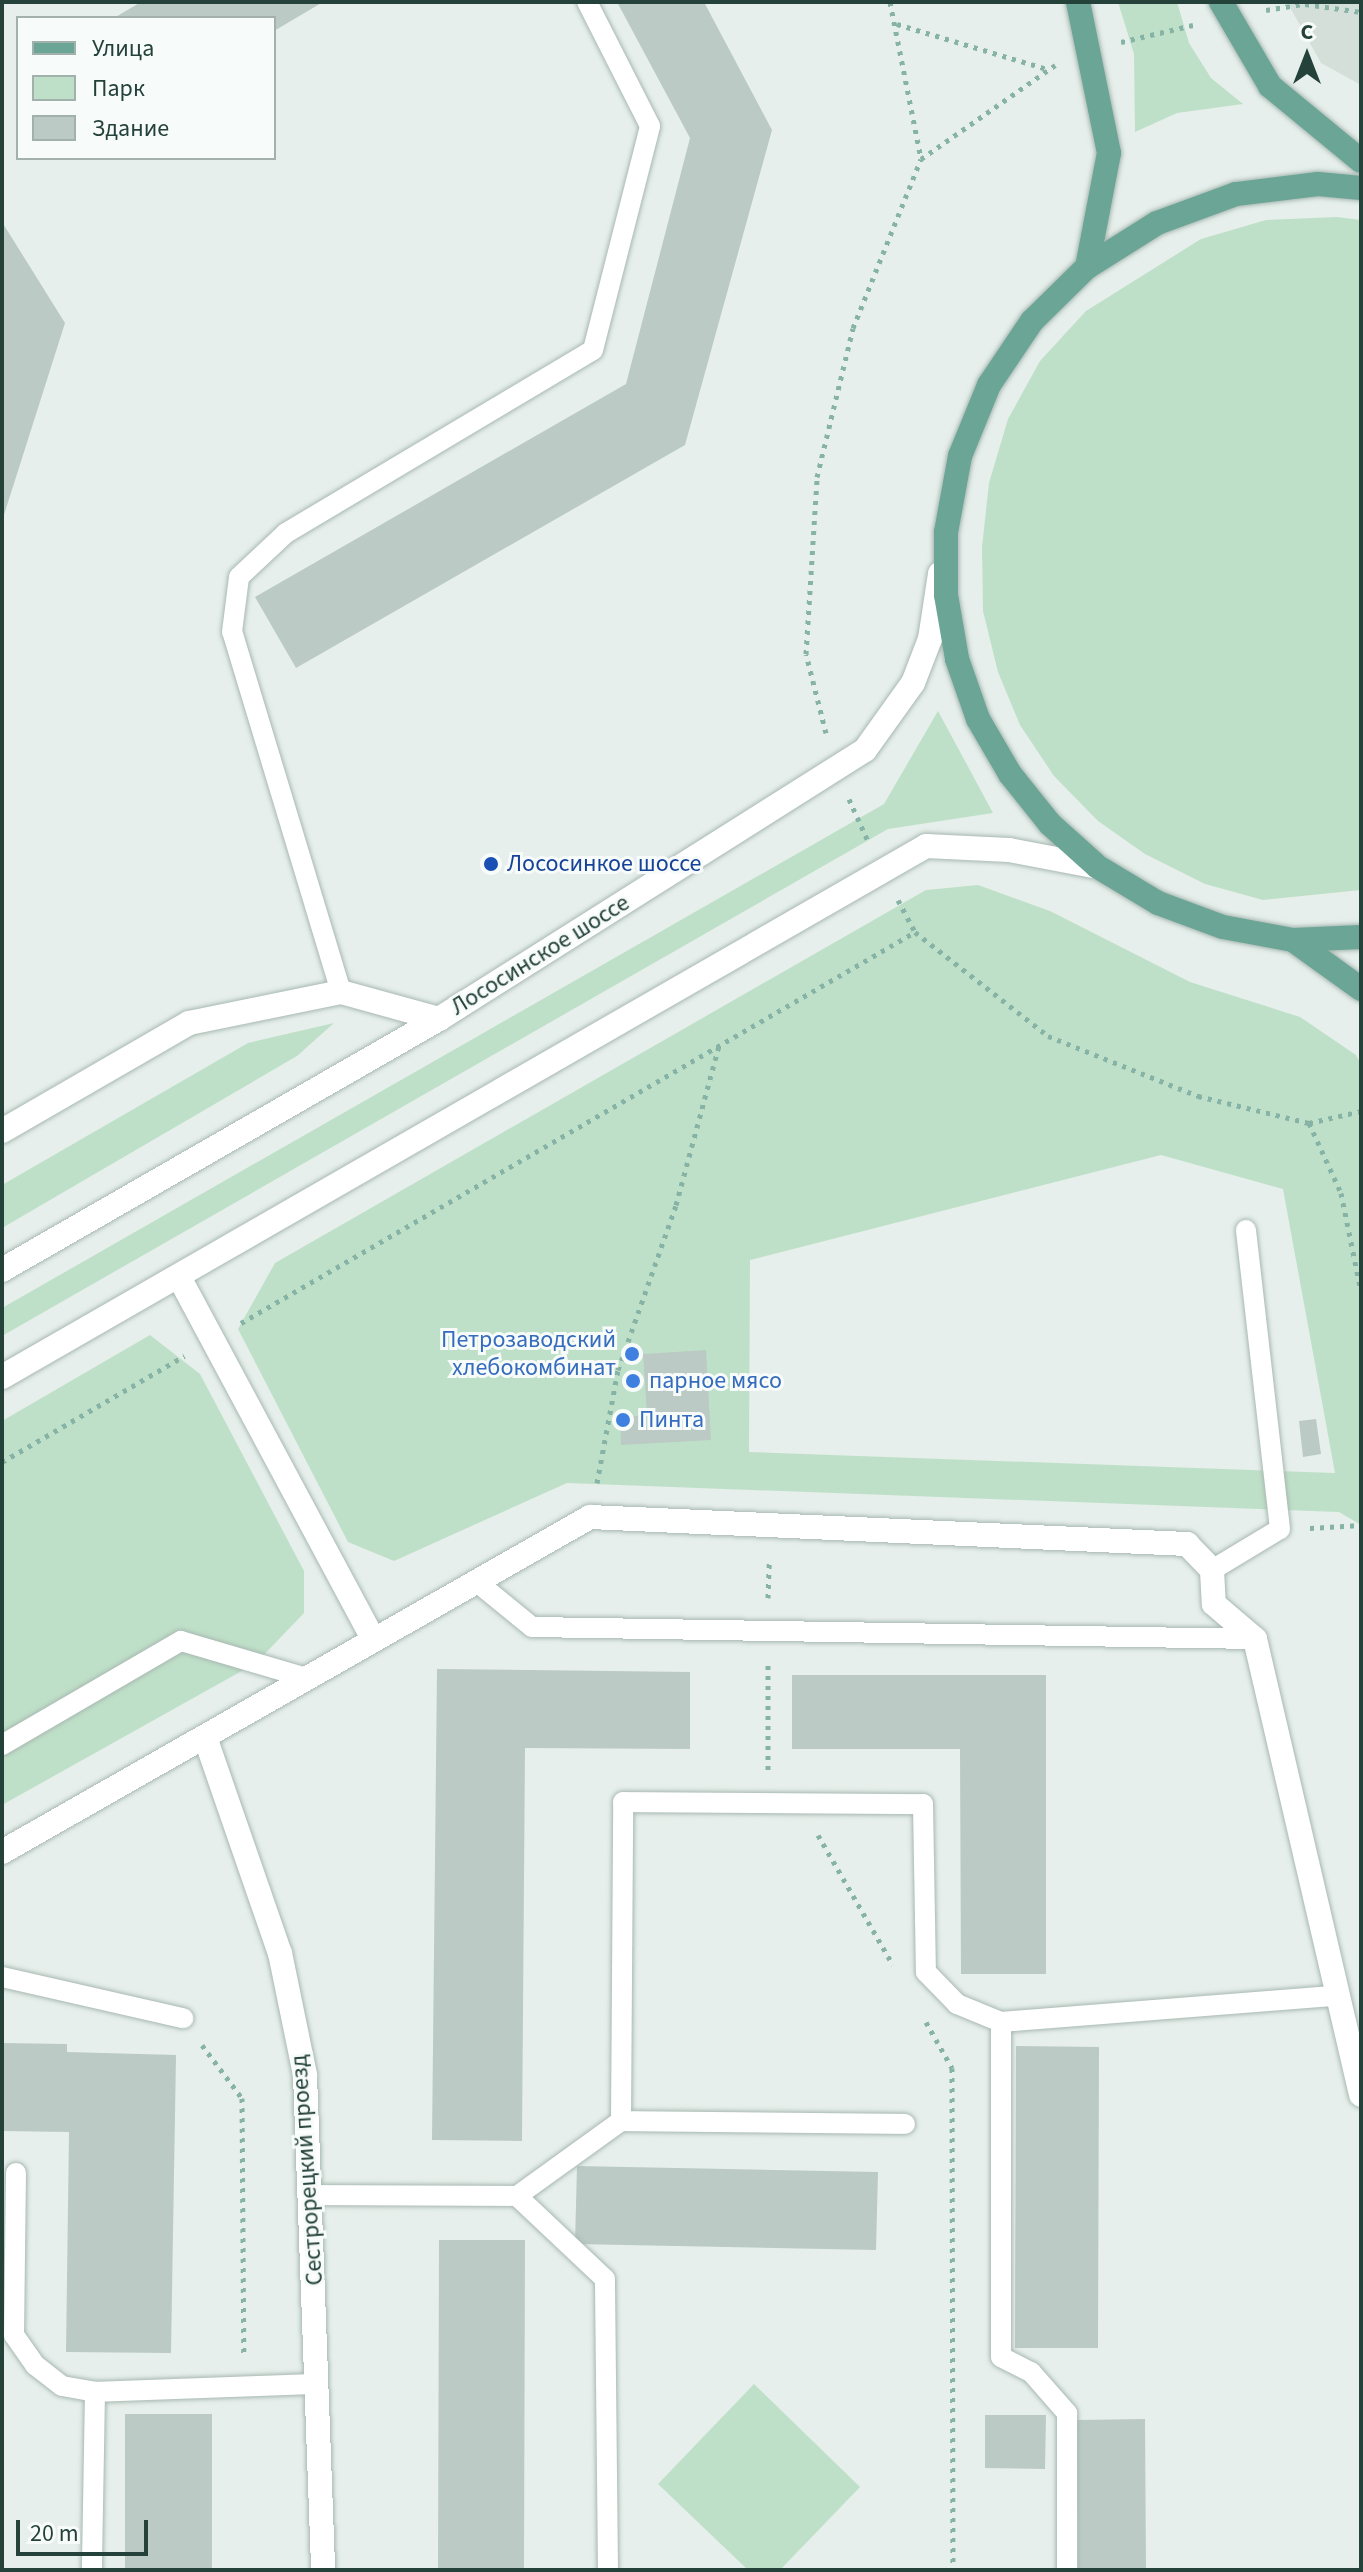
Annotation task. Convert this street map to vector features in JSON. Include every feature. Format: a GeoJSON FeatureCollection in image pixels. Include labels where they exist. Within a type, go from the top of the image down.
{"type":"FeatureCollection","features":[{"type":"Feature","properties":{"kind":"main road"},"geometry":{"type":"LineString","coordinates":[[1078,2],[1109,153],[1087,267]]}},
{"type":"Feature","properties":{"kind":"main road"},"geometry":{"type":"LineString","coordinates":[[1224,9],[1270,86],[1361,161]]}},
{"type":"Feature","properties":{"kind":"main road"},"geometry":{"type":"LineString","coordinates":[[1361,188],[1318,184],[1236,194],[1157,223],[1087,267],[1032,321],[989,385],[960,456],[946,532],[946,595],[957,659],[978,719],[1042,814],[1098,867],[1158,903],[1223,927],[1293,940],[1361,937]]}},
{"type":"Feature","properties":{"kind":"main road"},"geometry":{"type":"LineString","coordinates":[[1293,940],[1361,989]]}},
{"type":"Feature","properties":{"kind":"street","name":"Лососинское шоссе"},"geometry":{"type":"LineString","coordinates":[[2,1270],[439,1019],[865,750],[913,683],[930,639],[946,532]]}},
{"type":"Feature","properties":{"kind":"street"},"geometry":{"type":"LineString","coordinates":[[2,1377],[926,846],[1009,850],[1098,867]]}},
{"type":"Feature","properties":{"kind":"street"},"geometry":{"type":"LineString","coordinates":[[2,1131],[189,1023],[341,992],[439,1019]]}},
{"type":"Feature","properties":{"kind":"street"},"geometry":{"type":"LineString","coordinates":[[179,1277],[374,1640]]}},
{"type":"Feature","properties":{"kind":"street"},"geometry":{"type":"LineString","coordinates":[[2,1852],[590,1517],[1187,1544],[1212,1570],[1214,1604],[1255,1639],[1335,1996],[1361,2095]]}},
{"type":"Feature","properties":{"kind":"street","name":"Сестрорецкий проезд"},"geometry":{"type":"LineString","coordinates":[[205,1737],[280,1953],[305,2075],[313,2195],[323,2570]]}},
{"type":"Feature","properties":{"kind":"lane"},"geometry":{"type":"LineString","coordinates":[[341,992],[232,632],[239,577],[286,533],[593,350],[650,126],[587,2]]}},
{"type":"Feature","properties":{"kind":"lane"},"geometry":{"type":"LineString","coordinates":[[1212,1570],[1280,1529],[1246,1230]]}},
{"type":"Feature","properties":{"kind":"lane"},"geometry":{"type":"LineString","coordinates":[[477,1582],[532,1627],[1255,1639]]}},
{"type":"Feature","properties":{"kind":"lane"},"geometry":{"type":"LineString","coordinates":[[2,1745],[181,1641],[307,1678]]}},
{"type":"Feature","properties":{"kind":"lane"},"geometry":{"type":"LineString","coordinates":[[621,2121],[623,1802],[923,1804],[926,1972],[957,2004],[1001,2022],[1335,1996]]}},
{"type":"Feature","properties":{"kind":"lane"},"geometry":{"type":"LineString","coordinates":[[2,1977],[183,2018]]}},
{"type":"Feature","properties":{"kind":"lane"},"geometry":{"type":"LineString","coordinates":[[1001,2022],[1001,2357],[1031,2372],[1067,2413],[1067,2570]]}},
{"type":"Feature","properties":{"kind":"lane"},"geometry":{"type":"LineString","coordinates":[[313,2195],[517,2196],[621,2121],[905,2124]]}},
{"type":"Feature","properties":{"kind":"lane"},"geometry":{"type":"LineString","coordinates":[[16,2173],[14,2335],[35,2365],[62,2386],[95,2392],[318,2384]]}},
{"type":"Feature","properties":{"kind":"lane"},"geometry":{"type":"LineString","coordinates":[[517,2196],[605,2279],[608,2570]]}},
{"type":"Feature","properties":{"kind":"lane"},"geometry":{"type":"LineString","coordinates":[[92,2570],[95,2392]]}},
{"type":"Feature","properties":{"kind":"path"},"geometry":{"type":"LineString","coordinates":[[890,2],[897,24],[921,159],[853,328],[817,477],[806,654],[835,770],[915,932],[1048,1036],[1198,1096],[1309,1123],[1361,1111]]}},
{"type":"Feature","properties":{"kind":"path"},"geometry":{"type":"LineString","coordinates":[[921,159],[1048,69],[1089,50],[1224,9],[1305,3],[1361,12]]}},
{"type":"Feature","properties":{"kind":"path"},"geometry":{"type":"LineString","coordinates":[[897,24],[1048,69]]}},
{"type":"Feature","properties":{"kind":"path"},"geometry":{"type":"LineString","coordinates":[[2,1462],[915,932]]}},
{"type":"Feature","properties":{"kind":"path"},"geometry":{"type":"LineString","coordinates":[[590,1517],[618,1370],[676,1205],[720,1045]]}},
{"type":"Feature","properties":{"kind":"path"},"geometry":{"type":"LineString","coordinates":[[1309,1123],[1341,1193],[1361,1291]]}},
{"type":"Feature","properties":{"kind":"path"},"geometry":{"type":"LineString","coordinates":[[769,1525],[768,1802],[811,1823],[897,1973]]}},
{"type":"Feature","properties":{"kind":"path"},"geometry":{"type":"LineString","coordinates":[[1280,1529],[1361,1525]]}},
{"type":"Feature","properties":{"kind":"path"},"geometry":{"type":"LineString","coordinates":[[921,2014],[952,2068],[953,2570]]}},
{"type":"Feature","properties":{"kind":"path"},"geometry":{"type":"LineString","coordinates":[[183,2018],[242,2098],[245,2387]]}},
{"type":"Feature","properties":{"kind":"shaded area"},"geometry":{"type":"Polygon","coordinates":[[[1287,2],[1361,2],[1361,85],[1321,63],[1287,2]]]}},
{"type":"Feature","properties":{"kind":"green space"},"geometry":{"type":"Polygon","coordinates":[[[1118,2],[1177,2],[1189,43],[1211,78],[1243,104],[1177,113],[1135,132],[1134,54],[1118,2]]]}},
{"type":"Feature","properties":{"kind":"green space"},"geometry":{"type":"Polygon","coordinates":[[[1337,217],[1361,220],[1361,890],[1263,900],[1205,884],[1145,854],[1098,821],[1054,776],[1020,725],[998,672],[983,611],[982,547],[989,483],[1008,419],[1040,361],[1086,311],[1201,239],[1266,220],[1337,217]]]}},
{"type":"Feature","properties":{"kind":"green space"},"geometry":{"type":"Polygon","coordinates":[[[938,711],[993,813],[888,829],[2,1336],[2,1308],[884,804],[938,711]]]}},
{"type":"Feature","properties":{"kind":"green space"},"geometry":{"type":"Polygon","coordinates":[[[978,885],[1050,911],[1190,982],[1300,1017],[1356,1055],[1361,1064],[1361,1525],[1339,1512],[567,1483],[394,1561],[348,1542],[238,1329],[275,1263],[926,890],[978,885]],[[1161,1155],[750,1260],[749,1452],[1335,1473],[1283,1189],[1161,1155]]]}},
{"type":"Feature","properties":{"kind":"green space"},"geometry":{"type":"Polygon","coordinates":[[[334,1023],[297,1056],[2,1228],[2,1185],[248,1043],[334,1023]]]}},
{"type":"Feature","properties":{"kind":"green space"},"geometry":{"type":"Polygon","coordinates":[[[150,1335],[200,1374],[304,1571],[304,1613],[256,1663],[2,1805],[2,1421],[150,1335]]]}},
{"type":"Feature","properties":{"kind":"green space"},"geometry":{"type":"Polygon","coordinates":[[[754,2384],[860,2487],[780,2570],[748,2570],[658,2484],[754,2384]]]}},
{"type":"Feature","properties":{"kind":"building"},"geometry":{"type":"Polygon","coordinates":[[[141,2],[323,2],[276,30],[276,16],[117,16],[141,2]]]}},
{"type":"Feature","properties":{"kind":"building"},"geometry":{"type":"Polygon","coordinates":[[[617,2],[704,2],[772,130],[685,445],[296,668],[255,597],[626,384],[690,138],[617,2]]]}},
{"type":"Feature","properties":{"kind":"building"},"geometry":{"type":"Polygon","coordinates":[[[2,222],[65,323],[3,518],[2,518],[2,222]]]}},
{"type":"Feature","properties":{"kind":"building"},"geometry":{"type":"Polygon","coordinates":[[[706,1350],[711,1440],[621,1445],[620,1417],[647,1415],[643,1354],[706,1350]]]}},
{"type":"Feature","properties":{"kind":"building"},"geometry":{"type":"Polygon","coordinates":[[[1316,1419],[1321,1454],[1303,1457],[1299,1421],[1316,1419]]]}},
{"type":"Feature","properties":{"kind":"building"},"geometry":{"type":"Polygon","coordinates":[[[437,1669],[690,1672],[690,1749],[525,1748],[522,2141],[432,2140],[437,1669]]]}},
{"type":"Feature","properties":{"kind":"building"},"geometry":{"type":"Polygon","coordinates":[[[792,1675],[1046,1675],[1046,1974],[961,1974],[960,1749],[792,1749],[792,1675]]]}},
{"type":"Feature","properties":{"kind":"building"},"geometry":{"type":"Polygon","coordinates":[[[2,2043],[67,2044],[67,2052],[176,2055],[171,2353],[66,2352],[69,2132],[2,2131],[2,2043]]]}},
{"type":"Feature","properties":{"kind":"building"},"geometry":{"type":"Polygon","coordinates":[[[1016,2046],[1099,2047],[1098,2348],[1015,2348],[1016,2046]]]}},
{"type":"Feature","properties":{"kind":"building"},"geometry":{"type":"Polygon","coordinates":[[[577,2166],[878,2172],[876,2250],[575,2244],[577,2166]]]}},
{"type":"Feature","properties":{"kind":"building"},"geometry":{"type":"Polygon","coordinates":[[[439,2240],[525,2240],[524,2570],[438,2570],[439,2240]]]}},
{"type":"Feature","properties":{"kind":"building"},"geometry":{"type":"Polygon","coordinates":[[[125,2414],[212,2414],[212,2570],[125,2570],[125,2414]]]}},
{"type":"Feature","properties":{"kind":"building"},"geometry":{"type":"Polygon","coordinates":[[[985,2415],[1046,2415],[1045,2469],[985,2468],[985,2415]]]}},
{"type":"Feature","properties":{"kind":"building"},"geometry":{"type":"Polygon","coordinates":[[[1145,2419],[1146,2570],[1078,2570],[1077,2420],[1145,2419]]]}},
{"type":"Feature","properties":{"kind":"place","name":"Лососинкое шоссе"},"geometry":{"type":"Point","coordinates":[491,864]}},
{"type":"Feature","properties":{"kind":"place","name":"Петрозаводский хлебокомбинат"},"geometry":{"type":"Point","coordinates":[632,1354]}},
{"type":"Feature","properties":{"kind":"place","name":"парное мясо"},"geometry":{"type":"Point","coordinates":[633,1381]}},
{"type":"Feature","properties":{"kind":"place","name":"Пинта"},"geometry":{"type":"Point","coordinates":[623,1420]}}]}
